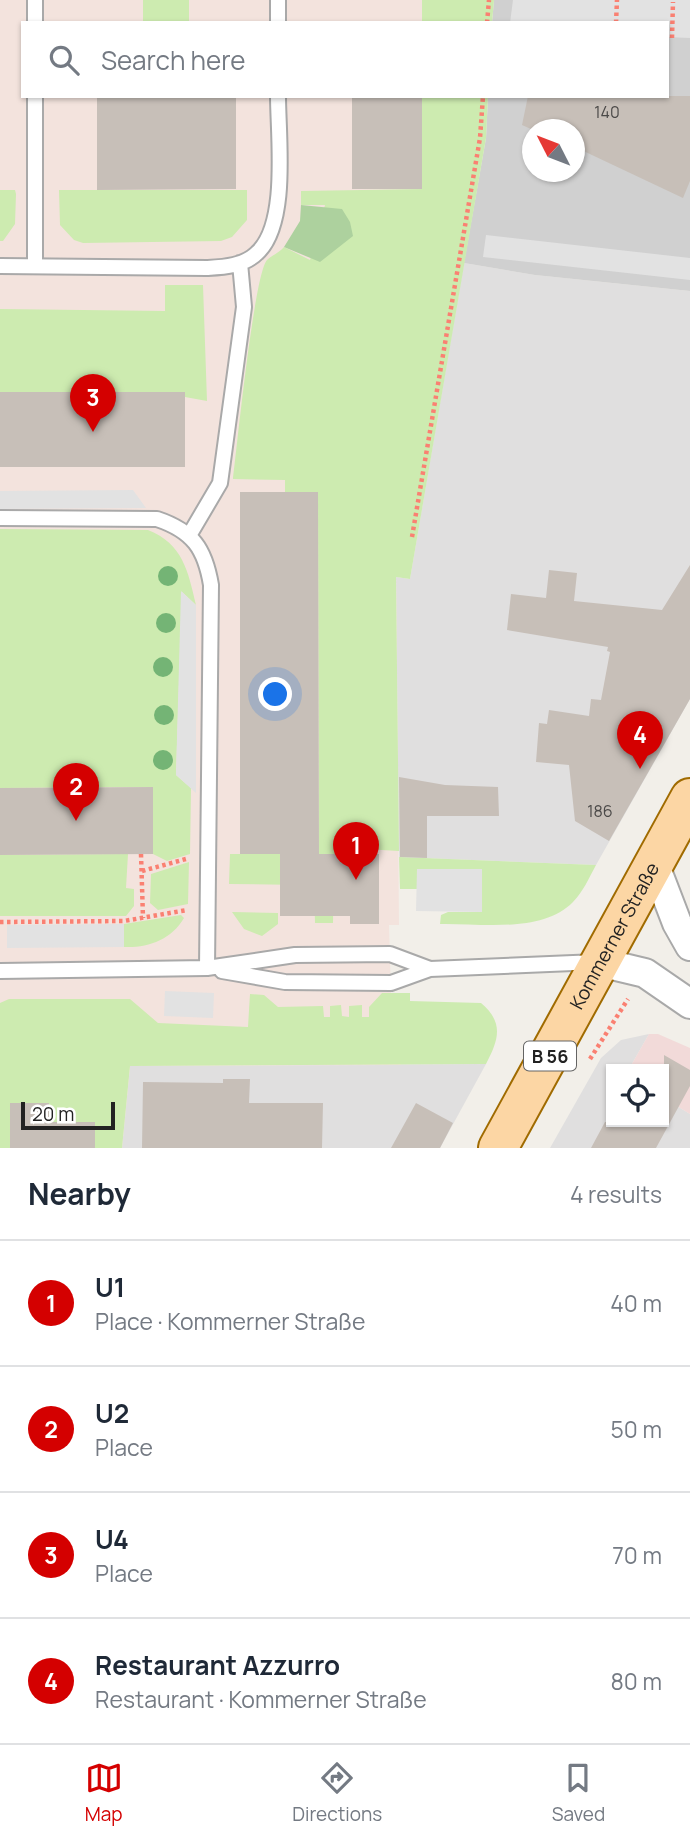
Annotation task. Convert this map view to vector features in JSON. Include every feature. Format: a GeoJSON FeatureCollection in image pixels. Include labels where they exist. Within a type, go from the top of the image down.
{"type":"FeatureCollection","features":[{"type":"Feature","properties":{"kind":"main road","name":"Kommerner Straße"},"geometry":{"type":"LineString","coordinates":[[498,1148],[690,798]]}},
{"type":"Feature","properties":{"kind":"street"},"geometry":{"type":"LineString","coordinates":[[654,863],[677,923],[690,946]]}},
{"type":"Feature","properties":{"kind":"street"},"geometry":{"type":"LineString","coordinates":[[599,962],[645,973],[690,1004]]}},
{"type":"Feature","properties":{"kind":"lane"},"geometry":{"type":"LineString","coordinates":[[34,0],[35,21]]}},
{"type":"Feature","properties":{"kind":"lane"},"geometry":{"type":"LineString","coordinates":[[278,0],[278,21]]}},
{"type":"Feature","properties":{"kind":"lane"},"geometry":{"type":"LineString","coordinates":[[35,98],[35,266]]}},
{"type":"Feature","properties":{"kind":"lane"},"geometry":{"type":"LineString","coordinates":[[0,266],[206,268],[240,263],[256,255],[267,242],[277,208],[278,98]]}},
{"type":"Feature","properties":{"kind":"lane"},"geometry":{"type":"LineString","coordinates":[[190,534],[219,483],[244,307],[240,263]]}},
{"type":"Feature","properties":{"kind":"lane"},"geometry":{"type":"LineString","coordinates":[[0,518],[157,519],[176,525],[190,534],[202,548],[211,585],[207,968]]}},
{"type":"Feature","properties":{"kind":"lane"},"geometry":{"type":"LineString","coordinates":[[0,971],[207,968],[295,955],[390,954],[430,969]]}},
{"type":"Feature","properties":{"kind":"lane"},"geometry":{"type":"LineString","coordinates":[[207,968],[285,982],[391,983],[430,969],[599,962]]}},
{"type":"Feature","properties":{"kind":"path"},"geometry":{"type":"LineString","coordinates":[[487,21],[489,0]]}},
{"type":"Feature","properties":{"kind":"path"},"geometry":{"type":"LineString","coordinates":[[616,21],[617,0]]}},
{"type":"Feature","properties":{"kind":"path"},"geometry":{"type":"LineString","coordinates":[[672,38],[673,2]]}},
{"type":"Feature","properties":{"kind":"path"},"geometry":{"type":"LineString","coordinates":[[412,537],[480,138],[483,98]]}},
{"type":"Feature","properties":{"kind":"path"},"geometry":{"type":"LineString","coordinates":[[141,854],[143,918]]}},
{"type":"Feature","properties":{"kind":"path"},"geometry":{"type":"LineString","coordinates":[[142,871],[207,854]]}},
{"type":"Feature","properties":{"kind":"path"},"geometry":{"type":"LineString","coordinates":[[0,922],[143,918],[206,908]]}},
{"type":"Feature","properties":{"kind":"path"},"geometry":{"type":"LineString","coordinates":[[586,1067],[645,973]]}},
{"type":"Feature","properties":{"kind":"shaded area"},"geometry":{"type":"Polygon","coordinates":[[[0,0],[483,0],[482,21],[21,21],[21,98],[477,98],[396,576],[399,925],[389,925],[391,993],[401,1065],[130,1066],[122,1148],[0,1148],[0,0]]]}},
{"type":"Feature","properties":{"kind":"shaded area"},"geometry":{"type":"Polygon","coordinates":[[[494,0],[690,0],[690,291],[535,275],[464,263],[486,138],[488,98],[669,98],[669,21],[492,21],[494,0]]]}},
{"type":"Feature","properties":{"kind":"shaded area"},"geometry":{"type":"Polygon","coordinates":[[[513,0],[690,0],[690,38],[669,37],[669,21],[510,21],[513,0]]]}},
{"type":"Feature","properties":{"kind":"shaded area"},"geometry":{"type":"Polygon","coordinates":[[[486,235],[690,258],[690,280],[483,257],[486,235]]]}},
{"type":"Feature","properties":{"kind":"shaded area"},"geometry":{"type":"Polygon","coordinates":[[[464,263],[535,275],[690,291],[690,699],[596,865],[399,857],[396,577],[410,579],[464,263]]]}},
{"type":"Feature","properties":{"kind":"shaded area"},"geometry":{"type":"Polygon","coordinates":[[[133,490],[146,508],[0,509],[0,491],[133,490]]]}},
{"type":"Feature","properties":{"kind":"shaded area"},"geometry":{"type":"Polygon","coordinates":[[[181,591],[196,605],[196,793],[176,775],[181,591]]]}},
{"type":"Feature","properties":{"kind":"shaded area"},"geometry":{"type":"Polygon","coordinates":[[[417,869],[482,869],[482,912],[416,911],[417,869]]]}},
{"type":"Feature","properties":{"kind":"shaded area"},"geometry":{"type":"Polygon","coordinates":[[[124,924],[124,947],[7,948],[7,925],[124,924]]]}},
{"type":"Feature","properties":{"kind":"shaded area"},"geometry":{"type":"Polygon","coordinates":[[[165,991],[214,993],[213,1018],[164,1016],[165,991]]]}},
{"type":"Feature","properties":{"kind":"shaded area"},"geometry":{"type":"Polygon","coordinates":[[[649,1034],[632,1064],[606,1064],[606,1127],[669,1127],[669,1101],[690,1114],[690,1148],[550,1148],[601,1058],[621,1040],[649,1034]]]}},
{"type":"Feature","properties":{"kind":"shaded area"},"geometry":{"type":"Polygon","coordinates":[[[649,1034],[658,1034],[690,1048],[690,1114],[669,1101],[669,1064],[632,1064],[649,1034]]]}},
{"type":"Feature","properties":{"kind":"shaded area"},"geometry":{"type":"Polygon","coordinates":[[[486,1064],[440,1148],[122,1148],[130,1066],[486,1064]]]}},
{"type":"Feature","properties":{"kind":"green space"},"geometry":{"type":"Polygon","coordinates":[[[143,0],[189,0],[189,21],[143,21],[143,0]]]}},
{"type":"Feature","properties":{"kind":"green space"},"geometry":{"type":"Polygon","coordinates":[[[422,0],[494,0],[492,21],[422,21],[422,0]]]}},
{"type":"Feature","properties":{"kind":"green space"},"geometry":{"type":"Polygon","coordinates":[[[422,98],[488,98],[486,138],[410,579],[396,577],[399,851],[364,849],[363,854],[334,854],[333,923],[315,923],[314,881],[303,885],[229,884],[230,854],[319,854],[318,492],[285,492],[285,480],[233,479],[247,364],[257,296],[267,260],[284,247],[310,260],[325,205],[301,205],[301,191],[422,189],[422,98]]]}},
{"type":"Feature","properties":{"kind":"green space"},"geometry":{"type":"Polygon","coordinates":[[[0,190],[15,190],[16,194],[15,224],[3,241],[0,241],[0,190]]]}},
{"type":"Feature","properties":{"kind":"green space"},"geometry":{"type":"Polygon","coordinates":[[[59,190],[247,190],[247,220],[232,237],[221,241],[83,243],[74,240],[60,225],[59,190]]]}},
{"type":"Feature","properties":{"kind":"green space"},"geometry":{"type":"Polygon","coordinates":[[[301,205],[342,209],[350,222],[353,236],[320,262],[284,247],[300,221],[301,205]]]}},
{"type":"Feature","properties":{"kind":"green space"},"geometry":{"type":"Polygon","coordinates":[[[165,285],[203,285],[207,401],[185,397],[185,392],[0,392],[0,309],[165,311],[165,285]]]}},
{"type":"Feature","properties":{"kind":"green space"},"geometry":{"type":"Polygon","coordinates":[[[0,529],[148,530],[169,543],[182,560],[196,605],[182,592],[176,775],[191,788],[190,854],[167,861],[153,854],[152,787],[0,788],[0,529]]]}},
{"type":"Feature","properties":{"kind":"green space"},"geometry":{"type":"Polygon","coordinates":[[[128,854],[126,888],[134,889],[134,906],[126,916],[0,916],[0,855],[128,854]]]}},
{"type":"Feature","properties":{"kind":"green space"},"geometry":{"type":"Polygon","coordinates":[[[399,857],[596,865],[573,902],[545,919],[509,925],[440,924],[441,915],[448,912],[482,912],[482,869],[417,869],[417,889],[400,889],[399,857]]]}},
{"type":"Feature","properties":{"kind":"green space"},"geometry":{"type":"Polygon","coordinates":[[[189,862],[188,904],[158,910],[150,903],[151,874],[189,862]]]}},
{"type":"Feature","properties":{"kind":"green space"},"geometry":{"type":"Polygon","coordinates":[[[232,912],[278,913],[278,924],[262,936],[244,929],[232,912]]]}},
{"type":"Feature","properties":{"kind":"green space"},"geometry":{"type":"Polygon","coordinates":[[[181,915],[184,918],[179,926],[166,937],[142,946],[124,947],[124,924],[181,915]]]}},
{"type":"Feature","properties":{"kind":"green space"},"geometry":{"type":"Polygon","coordinates":[[[382,993],[410,993],[410,1001],[481,1003],[494,1018],[497,1032],[494,1048],[486,1064],[130,1066],[122,1148],[95,1148],[95,1122],[49,1122],[49,1103],[10,1103],[10,1148],[0,1148],[0,1003],[9,999],[130,999],[158,1023],[248,1027],[250,994],[264,995],[278,1007],[323,1006],[324,1017],[330,1017],[330,1006],[341,1005],[342,1016],[349,1017],[349,1006],[362,1005],[362,1017],[369,1017],[369,1007],[382,993]]]}},
{"type":"Feature","properties":{"kind":"building"},"geometry":{"type":"Polygon","coordinates":[[[690,96],[690,181],[683,198],[585,152],[585,119],[523,119],[528,98],[690,96]]]}},
{"type":"Feature","properties":{"kind":"building"},"geometry":{"type":"Polygon","coordinates":[[[97,98],[236,98],[236,189],[97,190],[97,98]]]}},
{"type":"Feature","properties":{"kind":"building"},"geometry":{"type":"Polygon","coordinates":[[[352,98],[422,98],[422,189],[352,189],[352,98]]]}},
{"type":"Feature","properties":{"kind":"building"},"geometry":{"type":"Polygon","coordinates":[[[0,392],[185,392],[185,467],[0,467],[0,392]]]}},
{"type":"Feature","properties":{"kind":"building"},"geometry":{"type":"Polygon","coordinates":[[[240,492],[318,492],[319,854],[379,854],[379,924],[350,924],[350,916],[280,916],[280,854],[240,854],[240,492]]]}},
{"type":"Feature","properties":{"kind":"building"},"geometry":{"type":"Polygon","coordinates":[[[690,565],[690,699],[609,841],[575,821],[569,765],[536,762],[539,723],[547,724],[549,710],[589,716],[591,699],[601,700],[610,652],[607,651],[608,647],[507,630],[511,594],[546,598],[549,570],[577,573],[574,601],[662,610],[690,565]]]}},
{"type":"Feature","properties":{"kind":"building"},"geometry":{"type":"Polygon","coordinates":[[[399,777],[445,785],[498,787],[499,816],[427,816],[427,858],[400,857],[399,777]]]}},
{"type":"Feature","properties":{"kind":"building"},"geometry":{"type":"Polygon","coordinates":[[[153,787],[153,854],[0,855],[0,788],[153,787]]]}},
{"type":"Feature","properties":{"kind":"building"},"geometry":{"type":"Polygon","coordinates":[[[664,1055],[690,1070],[690,1086],[669,1124],[669,1064],[664,1064],[664,1055]]]}},
{"type":"Feature","properties":{"kind":"building"},"geometry":{"type":"Polygon","coordinates":[[[223,1079],[250,1079],[249,1103],[323,1103],[322,1148],[142,1148],[143,1082],[223,1083],[223,1079]]]}},
{"type":"Feature","properties":{"kind":"building"},"geometry":{"type":"Polygon","coordinates":[[[10,1103],[49,1103],[49,1122],[95,1122],[95,1148],[10,1148],[10,1103]]]}},
{"type":"Feature","properties":{"kind":"building"},"geometry":{"type":"Polygon","coordinates":[[[416,1103],[453,1123],[440,1148],[391,1148],[416,1103]]]}},
{"type":"Feature","properties":{"kind":"building"},"geometry":{"type":"Polygon","coordinates":[[[605,1122],[606,1127],[668,1127],[656,1148],[591,1148],[605,1122]]]}},
{"type":"Feature","properties":{"kind":"place","name":"U4"},"geometry":{"type":"Point","coordinates":[93,432]}},
{"type":"Feature","properties":{"kind":"place","name":"Restaurant Azzurro"},"geometry":{"type":"Point","coordinates":[640,769]}},
{"type":"Feature","properties":{"kind":"place","name":"U2"},"geometry":{"type":"Point","coordinates":[76,821]}},
{"type":"Feature","properties":{"kind":"place","name":"U1"},"geometry":{"type":"Point","coordinates":[356,880]}}]}
